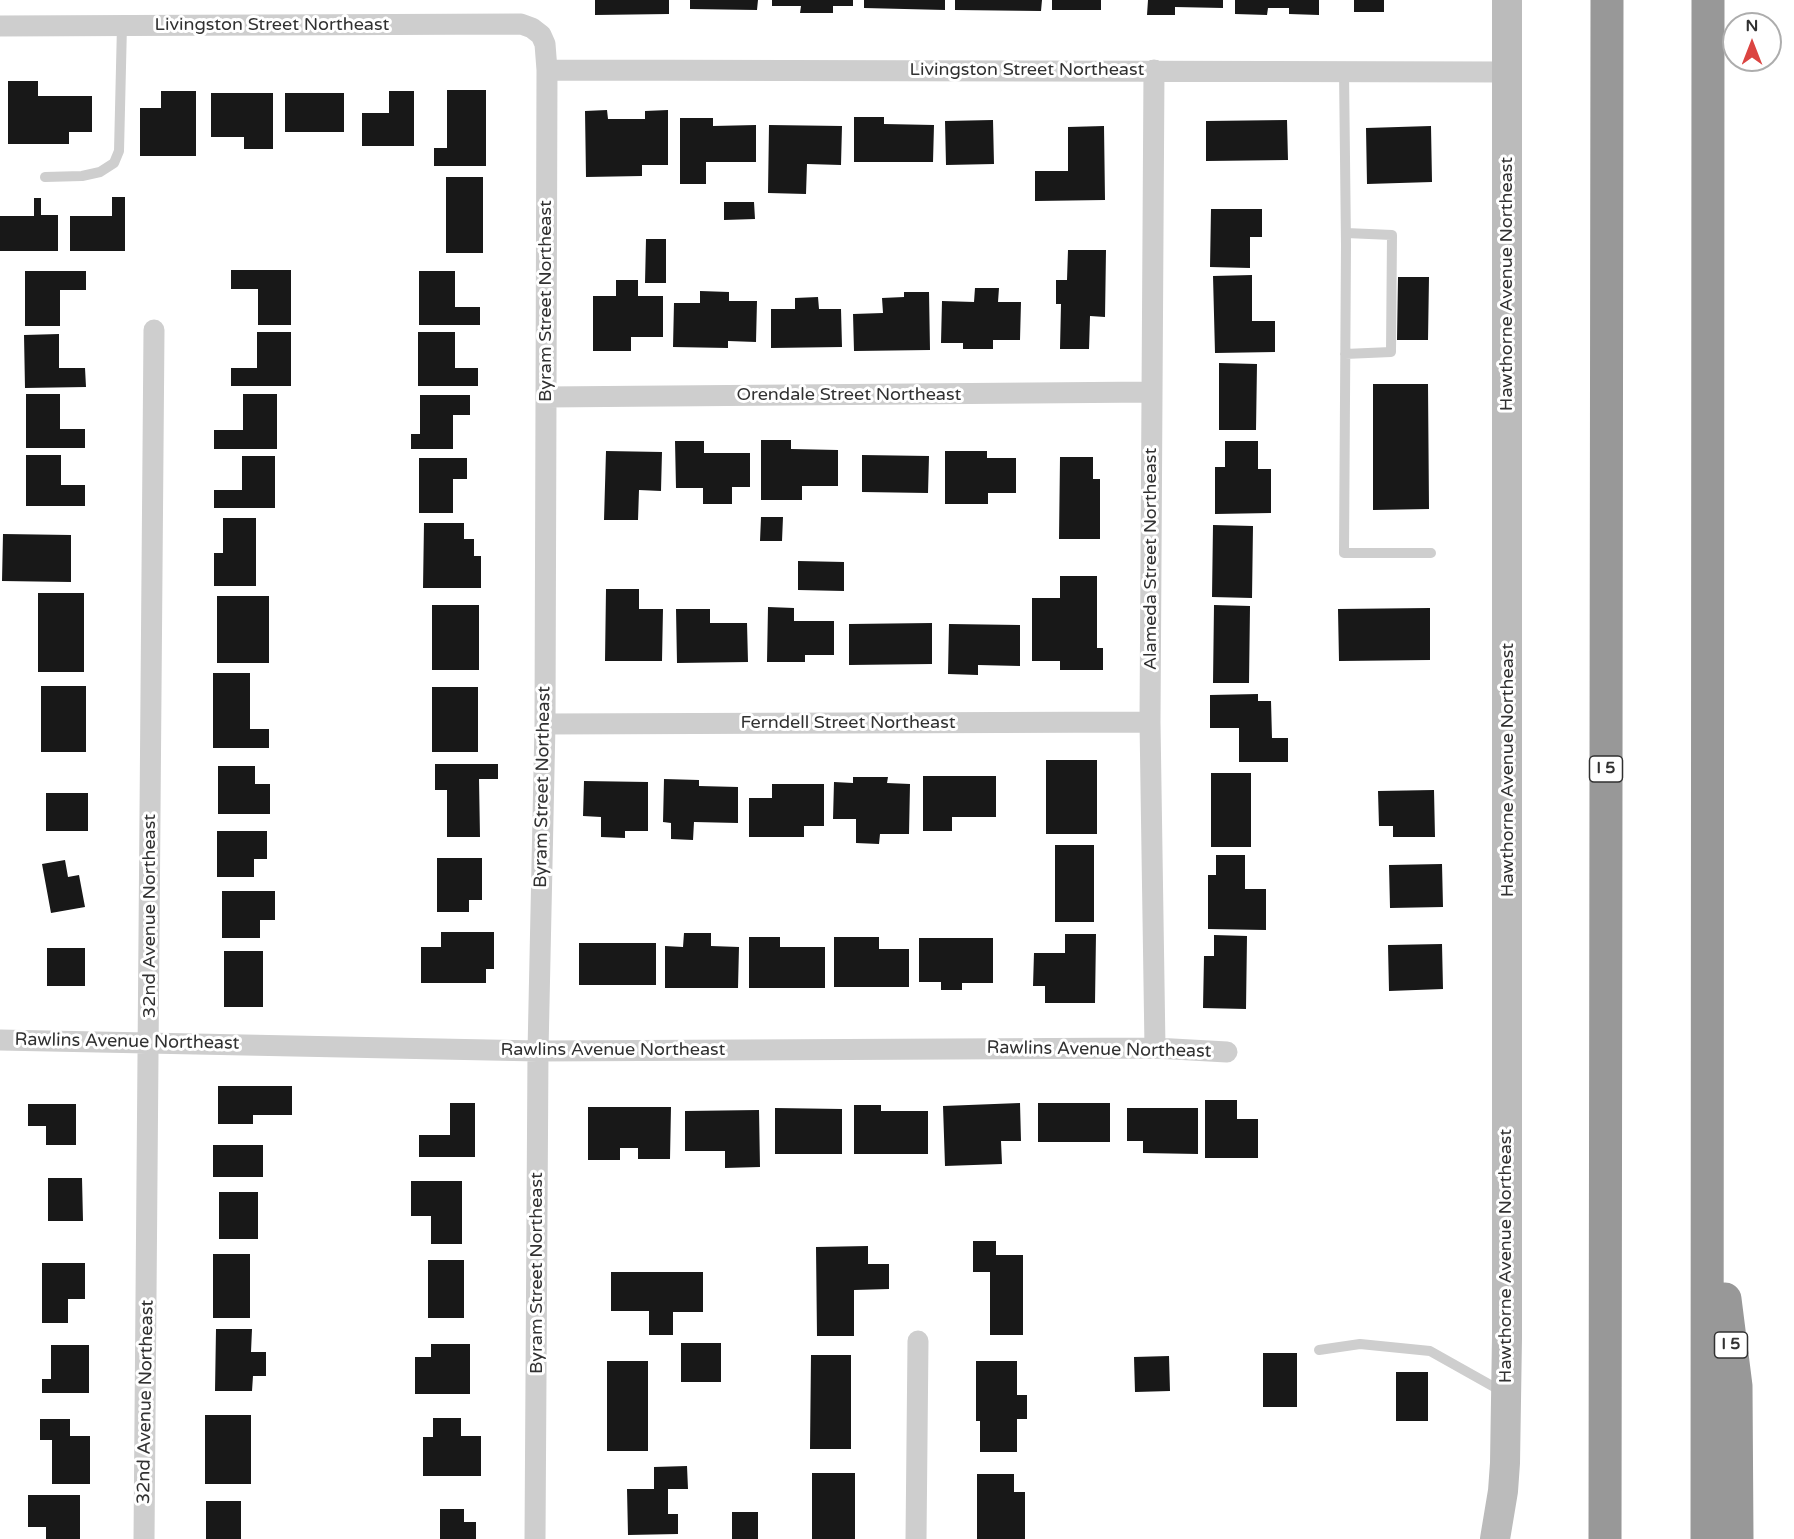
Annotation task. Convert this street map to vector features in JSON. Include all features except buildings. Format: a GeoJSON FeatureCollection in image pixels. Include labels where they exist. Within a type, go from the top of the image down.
{"type":"FeatureCollection","features":[{"type":"Feature","properties":{"kind":"highway","name":"I 5"},"geometry":{"type":"LineString","coordinates":[[1605,1539],[1607,0]]}},
{"type":"Feature","properties":{"kind":"highway","name":"I 5"},"geometry":{"type":"LineString","coordinates":[[1707,1539],[1708,0]]}},
{"type":"Feature","properties":{"kind":"highway","name":"I 5"},"geometry":{"type":"LineString","coordinates":[[1708,1151],[1736,1386],[1737,1539]]}},
{"type":"Feature","properties":{"kind":"main road","name":"Hawthorne Avenue Northeast"},"geometry":{"type":"LineString","coordinates":[[1495,1539],[1503,1491],[1506,1394],[1507,0]]}},
{"type":"Feature","properties":{"kind":"street","name":"Livingston Street Northeast"},"geometry":{"type":"LineString","coordinates":[[0,26],[521,24],[541,35]]}},
{"type":"Feature","properties":{"kind":"street","name":"Byram Street Northeast"},"geometry":{"type":"LineString","coordinates":[[535,1539],[538,1050],[545,724],[547,70],[545,44],[541,35]]}},
{"type":"Feature","properties":{"kind":"street","name":"Livingston Street Northeast"},"geometry":{"type":"LineString","coordinates":[[547,70],[1507,72]]}},
{"type":"Feature","properties":{"kind":"street","name":"Alameda Street Northeast"},"geometry":{"type":"LineString","coordinates":[[1154,70],[1150,722],[1155,1048]]}},
{"type":"Feature","properties":{"kind":"street","name":"32nd Avenue Northeast"},"geometry":{"type":"LineString","coordinates":[[144,1539],[154,330]]}},
{"type":"Feature","properties":{"kind":"street","name":"Orendale Street Northeast"},"geometry":{"type":"LineString","coordinates":[[546,397],[1152,392]]}},
{"type":"Feature","properties":{"kind":"street","name":"Ferndell Street Northeast"},"geometry":{"type":"LineString","coordinates":[[545,724],[1150,722]]}},
{"type":"Feature","properties":{"kind":"street","name":"Rawlins Avenue Northeast"},"geometry":{"type":"LineString","coordinates":[[0,1040],[538,1050],[1155,1048],[1227,1052]]}},
{"type":"Feature","properties":{"kind":"street"},"geometry":{"type":"LineString","coordinates":[[916,1539],[918,1341]]}},
{"type":"Feature","properties":{"kind":"lane"},"geometry":{"type":"LineString","coordinates":[[45,177],[82,176],[100,172],[114,163],[119,151],[122,25]]}},
{"type":"Feature","properties":{"kind":"lane"},"geometry":{"type":"LineString","coordinates":[[1344,71],[1346,233],[1344,553],[1431,553]]}},
{"type":"Feature","properties":{"kind":"lane"},"geometry":{"type":"LineString","coordinates":[[1345,354],[1391,351],[1392,235],[1346,233]]}},
{"type":"Feature","properties":{"kind":"lane"},"geometry":{"type":"LineString","coordinates":[[1319,1350],[1360,1344],[1430,1351],[1506,1394]]}}]}
